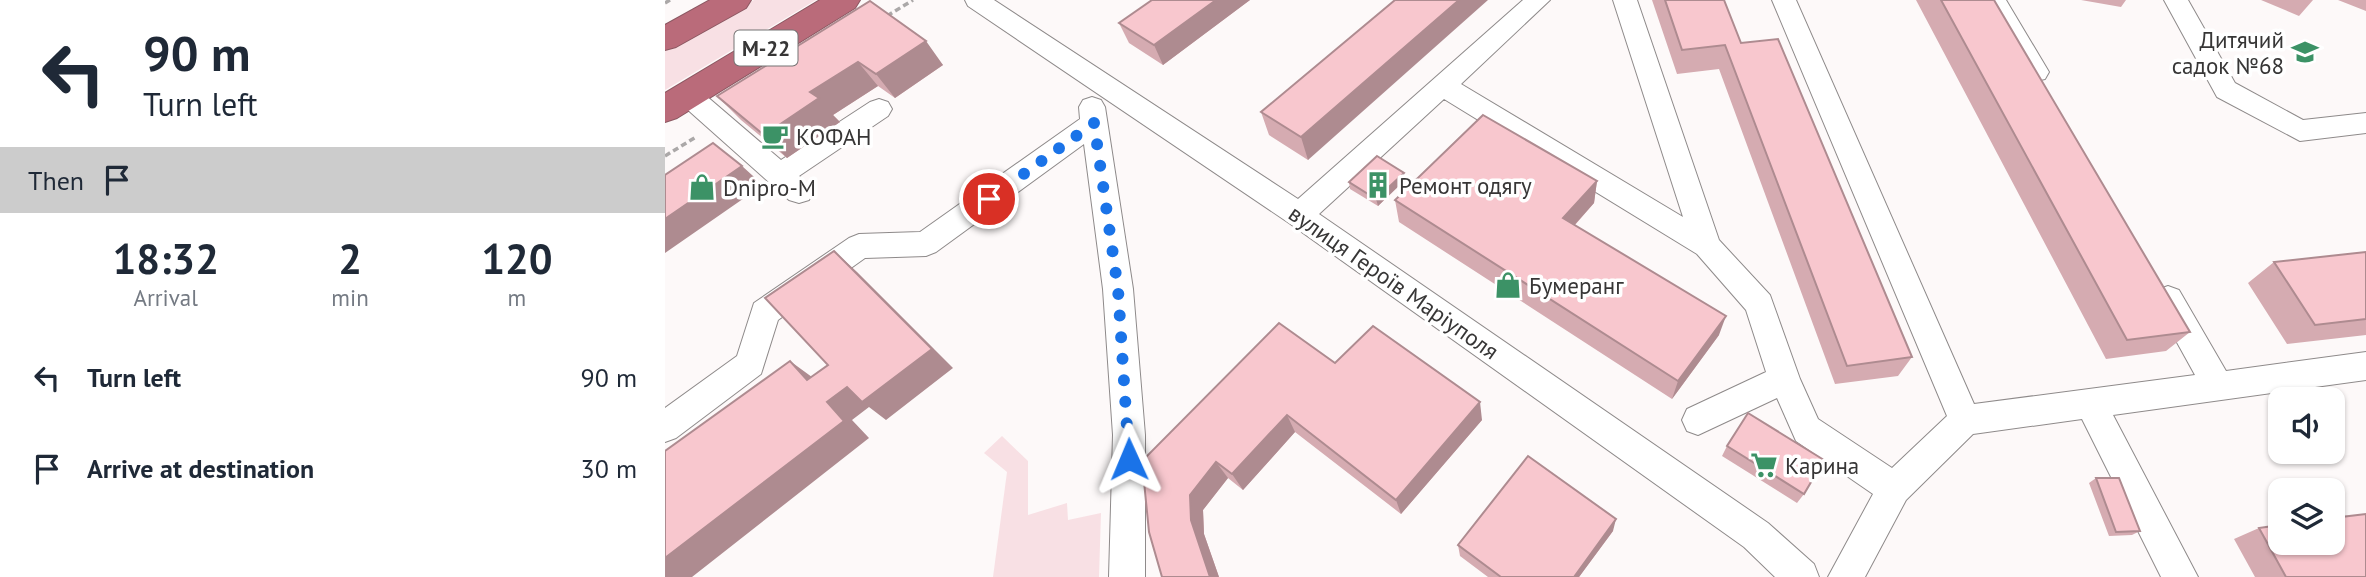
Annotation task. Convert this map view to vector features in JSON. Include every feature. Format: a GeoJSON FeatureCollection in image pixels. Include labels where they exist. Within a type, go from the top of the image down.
{"type":"FeatureCollection","features":[{"type":"Feature","properties":{"kind":"highway","name":"М-22"},"geometry":{"type":"LineString","coordinates":[[665,39],[735,0]]}},
{"type":"Feature","properties":{"kind":"highway","name":"М-22"},"geometry":{"type":"LineString","coordinates":[[677,102],[844,0]]}},
{"type":"Feature","properties":{"kind":"street","name":"вулиця Героїв Маріуполя"},"geometry":{"type":"LineString","coordinates":[[977,0],[1299,215],[1756,535],[1801,577]]}},
{"type":"Feature","properties":{"kind":"street"},"geometry":{"type":"LineString","coordinates":[[1299,215],[1538,0]]}},
{"type":"Feature","properties":{"kind":"street"},"geometry":{"type":"LineString","coordinates":[[1625,0],[1707,246]]}},
{"type":"Feature","properties":{"kind":"street"},"geometry":{"type":"LineString","coordinates":[[1784,0],[1965,420]]}},
{"type":"Feature","properties":{"kind":"street"},"geometry":{"type":"LineString","coordinates":[[2176,0],[2226,90],[2300,131],[2366,123]]}},
{"type":"Feature","properties":{"kind":"street"},"geometry":{"type":"LineString","coordinates":[[1998,2],[2046,90]]}},
{"type":"Feature","properties":{"kind":"street"},"geometry":{"type":"LineString","coordinates":[[1088,75],[1118,289],[1129,435],[1128,577]]}},
{"type":"Feature","properties":{"kind":"street"},"geometry":{"type":"LineString","coordinates":[[1443,86],[1707,246],[1759,304],[1784,379],[1807,430],[1894,489]]}},
{"type":"Feature","properties":{"kind":"street"},"geometry":{"type":"LineString","coordinates":[[677,102],[719,123],[788,184],[879,109]]}},
{"type":"Feature","properties":{"kind":"street"},"geometry":{"type":"LineString","coordinates":[[665,427],[750,363],[765,312],[859,246],[926,244],[1094,123]]}},
{"type":"Feature","properties":{"kind":"street"},"geometry":{"type":"LineString","coordinates":[[2157,280],[2219,387]]}},
{"type":"Feature","properties":{"kind":"street"},"geometry":{"type":"LineString","coordinates":[[1846,577],[1894,489],[1965,420],[2366,366]]}},
{"type":"Feature","properties":{"kind":"street"},"geometry":{"type":"LineString","coordinates":[[1698,420],[1784,379]]}},
{"type":"Feature","properties":{"kind":"street"},"geometry":{"type":"LineString","coordinates":[[2091,404],[2180,577]]}},
{"type":"Feature","properties":{"kind":"path"},"geometry":{"type":"LineString","coordinates":[[665,3],[670,0]]}},
{"type":"Feature","properties":{"kind":"path"},"geometry":{"type":"LineString","coordinates":[[879,22],[913,0]]}},
{"type":"Feature","properties":{"kind":"path"},"geometry":{"type":"LineString","coordinates":[[665,156],[719,123]]}},
{"type":"Feature","properties":{"kind":"shaded area"},"geometry":{"type":"Polygon","coordinates":[[[754,0],[816,0],[665,90],[665,51],[754,0]]]}},
{"type":"Feature","properties":{"kind":"shaded area"},"geometry":{"type":"Polygon","coordinates":[[[1002,436],[1028,461],[1028,515],[1067,503],[1068,520],[1101,513],[1099,577],[993,577],[1007,472],[984,453],[1002,436]]]}},
{"type":"Feature","properties":{"kind":"building"},"geometry":{"type":"Polygon","coordinates":[[[1152,0],[1216,0],[1154,45],[1119,23],[1152,0]]]}},
{"type":"Feature","properties":{"kind":"building"},"geometry":{"type":"Polygon","coordinates":[[[1395,0],[1459,0],[1301,137],[1261,112],[1395,0]]]}},
{"type":"Feature","properties":{"kind":"building"},"geometry":{"type":"Polygon","coordinates":[[[1665,0],[1724,0],[1741,43],[1778,39],[1912,357],[1847,366],[1725,45],[1682,50],[1665,0]]]}},
{"type":"Feature","properties":{"kind":"building"},"geometry":{"type":"Polygon","coordinates":[[[1941,0],[1994,0],[2190,332],[2127,340],[1941,0]]]}},
{"type":"Feature","properties":{"kind":"building"},"geometry":{"type":"Polygon","coordinates":[[[870,1],[926,41],[876,74],[858,62],[810,92],[819,98],[764,135],[717,96],[870,1]]]}},
{"type":"Feature","properties":{"kind":"building"},"geometry":{"type":"Polygon","coordinates":[[[1483,115],[1597,181],[1563,218],[1726,316],[1678,381],[1395,200],[1483,115]]]}},
{"type":"Feature","properties":{"kind":"building"},"geometry":{"type":"Polygon","coordinates":[[[713,143],[742,166],[665,219],[665,175],[713,143]]]}},
{"type":"Feature","properties":{"kind":"building","name":"Ремонт одягу"},"geometry":{"type":"Polygon","coordinates":[[[1377,156],[1404,173],[1376,199],[1349,182],[1377,156]]]}},
{"type":"Feature","properties":{"kind":"building"},"geometry":{"type":"Polygon","coordinates":[[[834,251],[932,349],[862,402],[847,387],[827,402],[844,421],[665,558],[665,451],[790,361],[807,380],[828,365],[765,298],[834,251]]]}},
{"type":"Feature","properties":{"kind":"building"},"geometry":{"type":"Polygon","coordinates":[[[2366,252],[2366,319],[2315,325],[2274,262],[2366,252]]]}},
{"type":"Feature","properties":{"kind":"building"},"geometry":{"type":"Polygon","coordinates":[[[1279,323],[1335,363],[1373,326],[1480,402],[1396,500],[1287,415],[1232,474],[1216,462],[1190,495],[1191,520],[1210,577],[1162,577],[1149,532],[1142,461],[1279,323]]]}},
{"type":"Feature","properties":{"kind":"building"},"geometry":{"type":"Polygon","coordinates":[[[1748,413],[1824,460],[1804,494],[1727,446],[1748,413]]]}},
{"type":"Feature","properties":{"kind":"building"},"geometry":{"type":"Polygon","coordinates":[[[1528,456],[1616,519],[1574,577],[1501,577],[1458,545],[1528,456]]]}},
{"type":"Feature","properties":{"kind":"building"},"geometry":{"type":"Polygon","coordinates":[[[2096,478],[2119,478],[2140,531],[2116,532],[2096,478]]]}},
{"type":"Feature","properties":{"kind":"building"},"geometry":{"type":"Polygon","coordinates":[[[2366,514],[2366,577],[2286,577],[2274,555],[2345,555],[2345,517],[2366,514]]]}},
{"type":"Feature","properties":{"kind":"building"},"geometry":{"type":"Polygon","coordinates":[[[2268,527],[2268,544],[2259,528],[2268,527]]]}},
{"type":"Feature","properties":{"kind":"place","name":"Дитячий садок №68"},"geometry":{"type":"Point","coordinates":[2305,52]}},
{"type":"Feature","properties":{"kind":"place","name":"КОФАН"},"geometry":{"type":"Point","coordinates":[775,136]}},
{"type":"Feature","properties":{"kind":"place","name":"Ремонт одягу"},"geometry":{"type":"Point","coordinates":[1378,185]}},
{"type":"Feature","properties":{"kind":"place","name":"Dnipro-M"},"geometry":{"type":"Point","coordinates":[702,187]}},
{"type":"Feature","properties":{"kind":"place","name":"Бумеранг"},"geometry":{"type":"Point","coordinates":[1508,285]}},
{"type":"Feature","properties":{"kind":"place","name":"Карина"},"geometry":{"type":"Point","coordinates":[1764,465]}},
{"type":"Feature","properties":{"kind":"route"},"geometry":{"type":"LineString","coordinates":[[989,199],[1094,123],[1118,289],[1129,459]]}}]}
